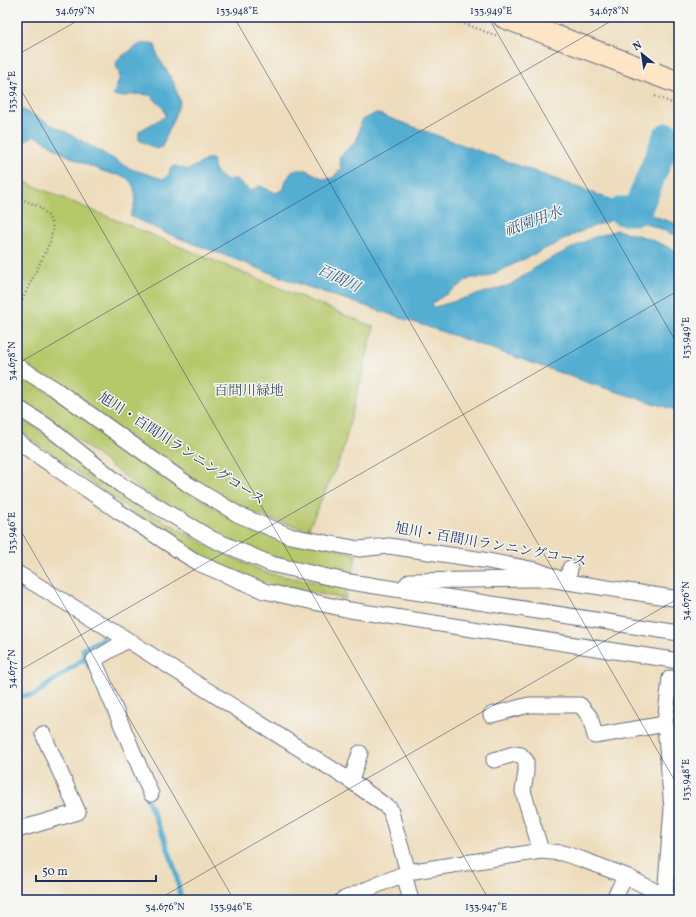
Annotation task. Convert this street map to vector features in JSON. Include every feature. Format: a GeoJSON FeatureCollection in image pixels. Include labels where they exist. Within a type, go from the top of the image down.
{"type":"FeatureCollection","features":[{"type":"Feature","properties":{"kind":"street"},"geometry":{"type":"LineString","coordinates":[[504,17],[679,83]]}},
{"type":"Feature","properties":{"kind":"street"},"geometry":{"type":"LineString","coordinates":[[17,366],[55,389],[188,485],[239,515],[290,536],[359,549],[389,546],[483,560],[569,575],[679,599]]}},
{"type":"Feature","properties":{"kind":"street"},"geometry":{"type":"LineString","coordinates":[[17,407],[48,427],[121,485],[212,539],[271,564],[350,582],[679,633]]}},
{"type":"Feature","properties":{"kind":"street"},"geometry":{"type":"LineString","coordinates":[[17,441],[118,511],[198,563],[264,591],[350,610],[679,661]]}},
{"type":"Feature","properties":{"kind":"street"},"geometry":{"type":"LineString","coordinates":[[17,573],[351,780],[390,809],[411,900]]}},
{"type":"Feature","properties":{"kind":"street"},"geometry":{"type":"LineString","coordinates":[[401,590],[410,581],[548,579],[569,575]]}},
{"type":"Feature","properties":{"kind":"street"},"geometry":{"type":"LineString","coordinates":[[127,640],[94,660],[151,794]]}},
{"type":"Feature","properties":{"kind":"street"},"geometry":{"type":"LineString","coordinates":[[342,900],[406,873],[541,851],[562,853],[626,876],[669,898],[672,809],[665,724],[670,678]]}},
{"type":"Feature","properties":{"kind":"street"},"geometry":{"type":"LineString","coordinates":[[491,715],[529,705],[580,705],[590,717],[595,736],[665,724]]}},
{"type":"Feature","properties":{"kind":"street"},"geometry":{"type":"LineString","coordinates":[[17,830],[78,812],[43,734]]}},
{"type":"Feature","properties":{"kind":"street"},"geometry":{"type":"LineString","coordinates":[[351,780],[360,753]]}},
{"type":"Feature","properties":{"kind":"street"},"geometry":{"type":"LineString","coordinates":[[494,760],[514,754],[521,755],[526,761],[523,791],[541,851]]}},
{"type":"Feature","properties":{"kind":"street"},"geometry":{"type":"LineString","coordinates":[[613,900],[626,876]]}},
{"type":"Feature","properties":{"kind":"path"},"geometry":{"type":"LineString","coordinates":[[17,197],[40,207],[49,217],[53,228],[50,242],[17,311]]}},
{"type":"Feature","properties":{"kind":"green space","name":"百間川緑地"},"geometry":{"type":"Polygon","coordinates":[[[17,179],[374,327],[342,454],[308,530],[246,511],[161,460],[17,359],[17,179]]]}},
{"type":"Feature","properties":{"kind":"green space"},"geometry":{"type":"Polygon","coordinates":[[[17,372],[70,407],[156,471],[236,521],[356,554],[353,574],[274,557],[220,536],[142,490],[52,420],[17,399],[17,372]]]}},
{"type":"Feature","properties":{"kind":"green space"},"geometry":{"type":"Polygon","coordinates":[[[17,415],[60,445],[129,501],[210,547],[267,573],[346,588],[345,599],[264,583],[204,557],[126,507],[17,429],[17,415]]]}},
{"type":"Feature","properties":{"kind":"water"},"geometry":{"type":"Polygon","coordinates":[[[140,44],[155,44],[158,57],[173,81],[180,102],[162,147],[156,149],[139,140],[139,131],[166,116],[163,108],[150,95],[135,94],[123,97],[113,95],[120,77],[116,65],[118,59],[140,44]]]}},
{"type":"Feature","properties":{"kind":"water","name":"百間川"},"geometry":{"type":"Polygon","coordinates":[[[17,107],[66,132],[131,169],[163,179],[169,175],[170,168],[175,166],[188,170],[208,159],[212,159],[216,173],[225,180],[236,179],[250,191],[260,186],[276,193],[284,189],[285,182],[293,170],[306,170],[324,179],[333,178],[341,168],[339,157],[357,140],[361,121],[376,113],[631,207],[639,186],[651,189],[643,212],[679,225],[679,237],[626,215],[586,229],[485,278],[471,278],[431,304],[435,307],[510,285],[542,263],[592,238],[617,230],[648,238],[679,252],[679,411],[592,384],[302,285],[166,233],[130,216],[134,204],[135,193],[130,180],[127,178],[105,172],[81,162],[34,136],[26,140],[19,152],[17,150],[17,107]]]}},
{"type":"Feature","properties":{"kind":"waterway","name":"祇園用水"},"geometry":{"type":"LineString","coordinates":[[622,211],[637,211],[667,137]]}},
{"type":"Feature","properties":{"kind":"waterway"},"geometry":{"type":"LineString","coordinates":[[17,696],[34,695],[85,658],[83,649],[102,639],[103,635],[100,630]]}},
{"type":"Feature","properties":{"kind":"waterway"},"geometry":{"type":"LineString","coordinates":[[85,658],[90,668]]}},
{"type":"Feature","properties":{"kind":"waterway"},"geometry":{"type":"LineString","coordinates":[[145,794],[166,843],[176,873],[181,900]]}}]}
